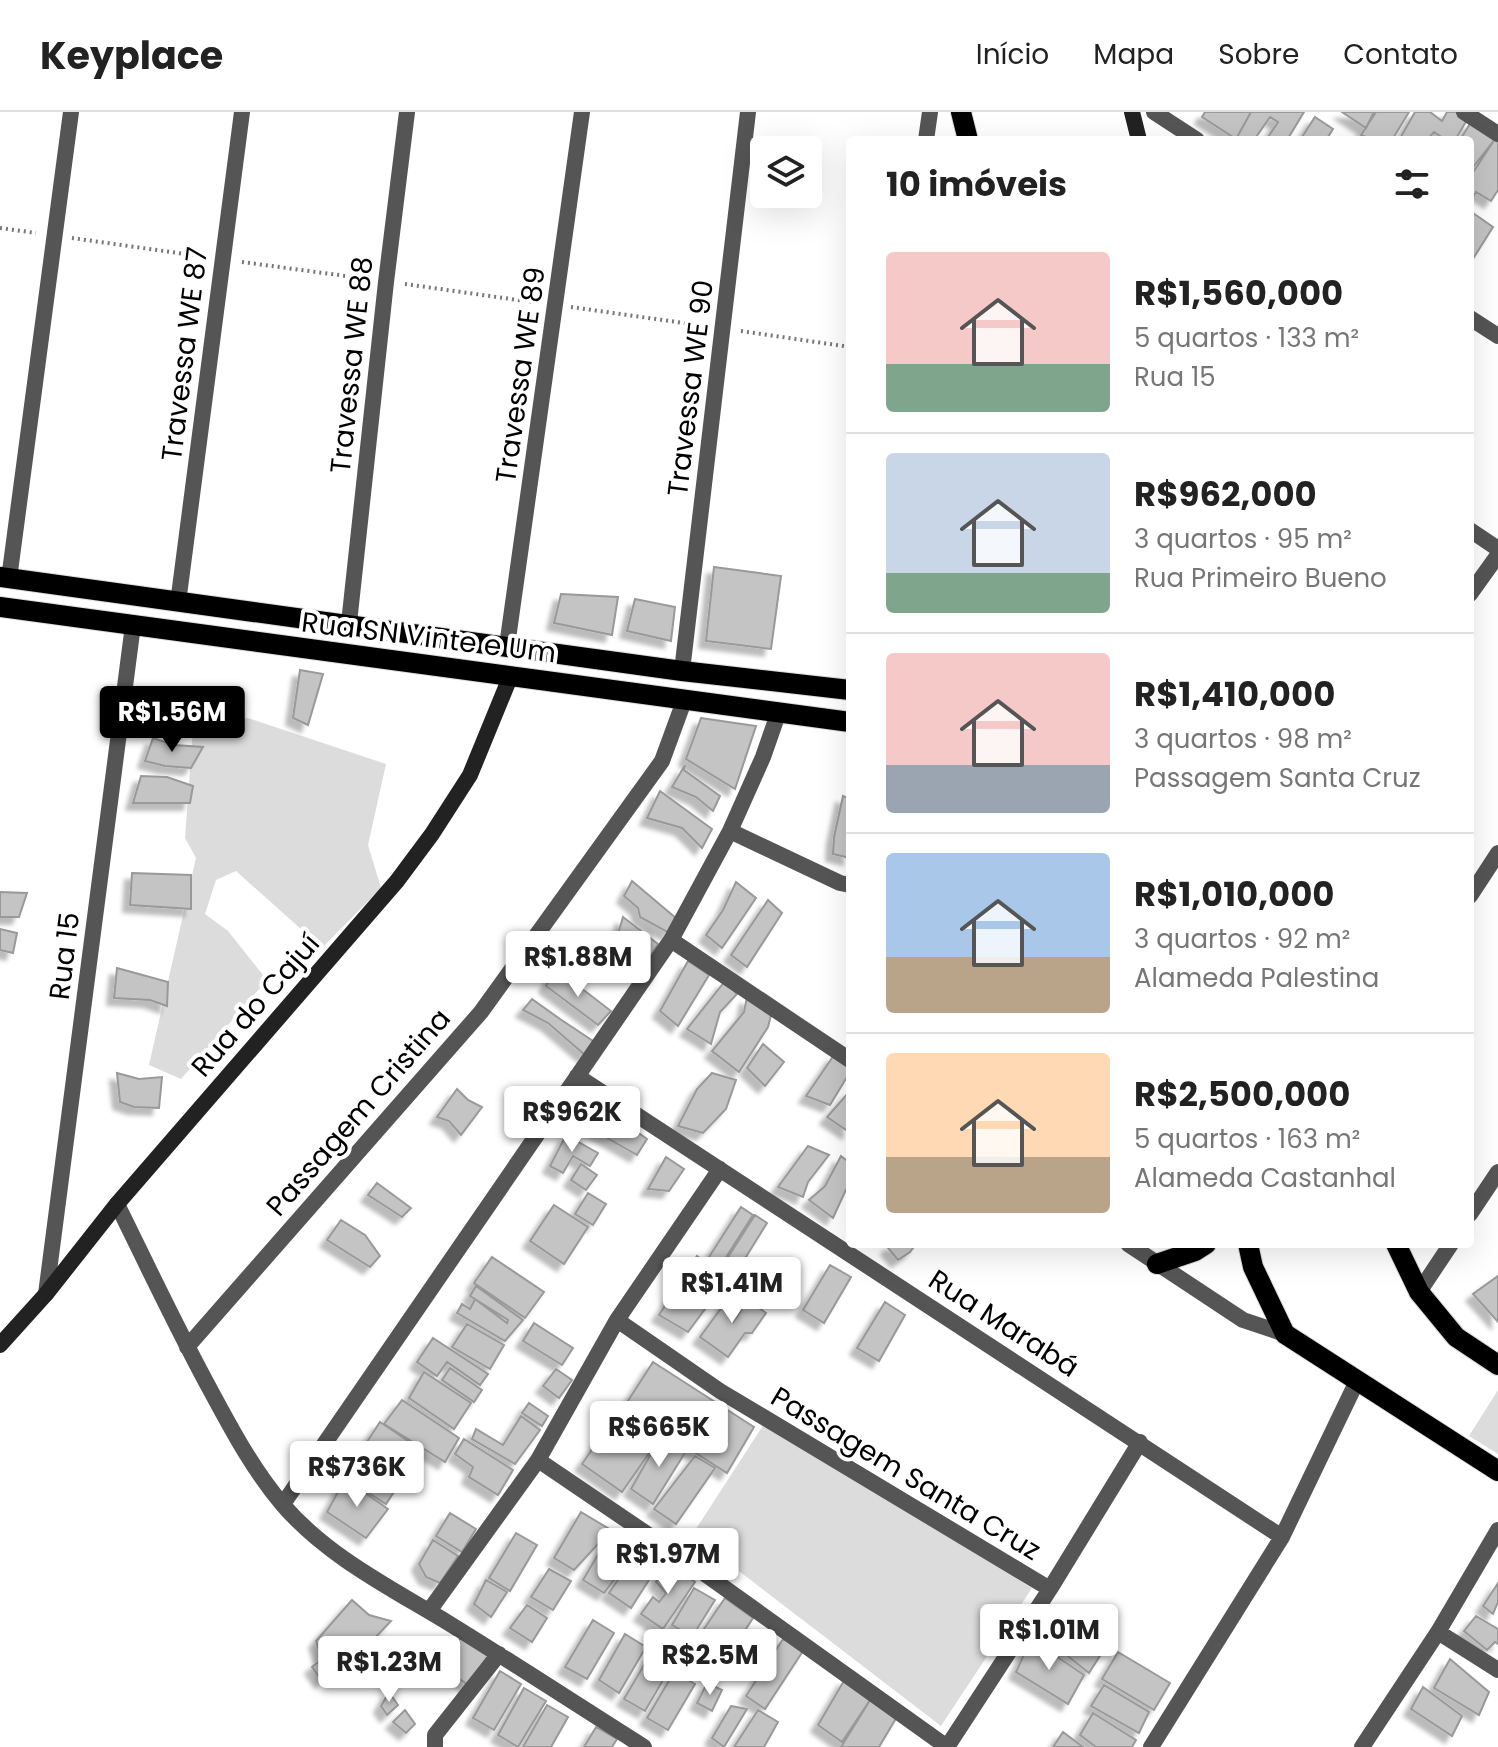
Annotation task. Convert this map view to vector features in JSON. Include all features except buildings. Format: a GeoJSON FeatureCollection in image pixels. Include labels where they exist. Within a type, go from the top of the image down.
{"type":"FeatureCollection","features":[{"type":"Feature","properties":{"kind":"main road"},"geometry":{"type":"LineString","coordinates":[[961,112],[967,136]]}},
{"type":"Feature","properties":{"kind":"main road","name":"Rua SN Vinte e Um"},"geometry":{"type":"LineString","coordinates":[[4,578],[682,671],[846,690]]}},
{"type":"Feature","properties":{"kind":"main road"},"geometry":{"type":"LineString","coordinates":[[75,618],[78,589]]}},
{"type":"Feature","properties":{"kind":"main road","name":"Rua SN Vinte e Um"},"geometry":{"type":"LineString","coordinates":[[0,607],[846,722]]}},
{"type":"Feature","properties":{"kind":"main road"},"geometry":{"type":"LineString","coordinates":[[740,708],[744,678]]}},
{"type":"Feature","properties":{"kind":"main road"},"geometry":{"type":"LineString","coordinates":[[1157,1264],[1200,1248]]}},
{"type":"Feature","properties":{"kind":"main road"},"geometry":{"type":"LineString","coordinates":[[1249,1248],[1253,1267],[1285,1334],[1498,1471]]}},
{"type":"Feature","properties":{"kind":"main road"},"geometry":{"type":"LineString","coordinates":[[1398,1248],[1419,1292],[1456,1337],[1498,1365]]}},
{"type":"Feature","properties":{"kind":"street"},"geometry":{"type":"LineString","coordinates":[[4,578],[71,112]]}},
{"type":"Feature","properties":{"kind":"street","name":"Travessa WE 87"},"geometry":{"type":"LineString","coordinates":[[178,603],[242,112]]}},
{"type":"Feature","properties":{"kind":"street","name":"Travessa WE 88"},"geometry":{"type":"LineString","coordinates":[[349,623],[407,112]]}},
{"type":"Feature","properties":{"kind":"street","name":"Travessa WE 89"},"geometry":{"type":"LineString","coordinates":[[507,646],[582,112]]}},
{"type":"Feature","properties":{"kind":"street","name":"Travessa WE 90"},"geometry":{"type":"LineString","coordinates":[[682,671],[748,112]]}},
{"type":"Feature","properties":{"kind":"street"},"geometry":{"type":"LineString","coordinates":[[927,136],[930,112]]}},
{"type":"Feature","properties":{"kind":"street"},"geometry":{"type":"LineString","coordinates":[[1132,112],[1138,136]]}},
{"type":"Feature","properties":{"kind":"street"},"geometry":{"type":"LineString","coordinates":[[1138,136],[1153,112],[1191,136]]}},
{"type":"Feature","properties":{"kind":"street"},"geometry":{"type":"LineString","coordinates":[[1464,112],[1498,134]]}},
{"type":"Feature","properties":{"kind":"street"},"geometry":{"type":"LineString","coordinates":[[1474,321],[1498,336]]}},
{"type":"Feature","properties":{"kind":"street"},"geometry":{"type":"LineString","coordinates":[[1474,533],[1498,552],[1474,588]]}},
{"type":"Feature","properties":{"kind":"street","name":"Rua 15"},"geometry":{"type":"LineString","coordinates":[[46,1294],[133,625]]}},
{"type":"Feature","properties":{"kind":"street","name":"Rua do Cajuí"},"geometry":{"type":"LineString","coordinates":[[0,1345],[46,1294],[117,1204],[397,881],[470,775],[511,675]]}},
{"type":"Feature","properties":{"kind":"street","name":"Passagem Cristina"},"geometry":{"type":"LineString","coordinates":[[187,1347],[481,1012],[662,761],[684,701]]}},
{"type":"Feature","properties":{"kind":"street"},"geometry":{"type":"LineString","coordinates":[[283,1504],[671,940],[730,831],[763,757],[778,714]]}},
{"type":"Feature","properties":{"kind":"street"},"geometry":{"type":"LineString","coordinates":[[730,831],[846,884]]}},
{"type":"Feature","properties":{"kind":"street"},"geometry":{"type":"LineString","coordinates":[[1474,890],[1498,853]]}},
{"type":"Feature","properties":{"kind":"street"},"geometry":{"type":"LineString","coordinates":[[671,940],[846,1057]]}},
{"type":"Feature","properties":{"kind":"street","name":"Rua Marabá"},"geometry":{"type":"LineString","coordinates":[[577,1076],[1282,1537]]}},
{"type":"Feature","properties":{"kind":"street"},"geometry":{"type":"LineString","coordinates":[[429,1611],[538,1460],[617,1320],[720,1169]]}},
{"type":"Feature","properties":{"kind":"street"},"geometry":{"type":"LineString","coordinates":[[1474,1206],[1498,1172]]}},
{"type":"Feature","properties":{"kind":"street"},"geometry":{"type":"LineString","coordinates":[[117,1204],[187,1347],[235,1435],[259,1474],[283,1504],[324,1545],[388,1589],[499,1654],[644,1747]]}},
{"type":"Feature","properties":{"kind":"street"},"geometry":{"type":"LineString","coordinates":[[1134,1248],[1243,1320],[1285,1334]]}},
{"type":"Feature","properties":{"kind":"street"},"geometry":{"type":"LineString","coordinates":[[1419,1292],[1448,1248]]}},
{"type":"Feature","properties":{"kind":"street","name":"Passagem Santa Cruz"},"geometry":{"type":"LineString","coordinates":[[617,1320],[720,1391],[1050,1589]]}},
{"type":"Feature","properties":{"kind":"street"},"geometry":{"type":"LineString","coordinates":[[1151,1747],[1282,1537],[1357,1381]]}},
{"type":"Feature","properties":{"kind":"street"},"geometry":{"type":"LineString","coordinates":[[538,1460],[684,1559],[947,1747],[1050,1589],[1140,1442]]}},
{"type":"Feature","properties":{"kind":"street"},"geometry":{"type":"LineString","coordinates":[[1362,1747],[1438,1632],[1498,1530]]}},
{"type":"Feature","properties":{"kind":"street"},"geometry":{"type":"LineString","coordinates":[[1438,1632],[1498,1670]]}},
{"type":"Feature","properties":{"kind":"street"},"geometry":{"type":"LineString","coordinates":[[435,1747],[435,1735],[499,1654]]}},
{"type":"Feature","properties":{"kind":"path"},"geometry":{"type":"LineString","coordinates":[[0,228],[846,346]]}},
{"type":"Feature","properties":{"kind":"shaded area"},"geometry":{"type":"Polygon","coordinates":[[[248,718],[386,764],[368,845],[381,888],[322,948],[236,871],[216,880],[205,914],[228,931],[267,980],[181,1079],[149,1065],[196,858],[185,838],[193,729],[248,718]]]}},
{"type":"Feature","properties":{"kind":"shaded area"},"geometry":{"type":"Polygon","coordinates":[[[1498,1390],[1498,1454],[1469,1436],[1498,1390]]]}},
{"type":"Feature","properties":{"kind":"shaded area"},"geometry":{"type":"Polygon","coordinates":[[[764,1424],[1032,1588],[941,1726],[692,1535],[764,1424]]]}}]}
